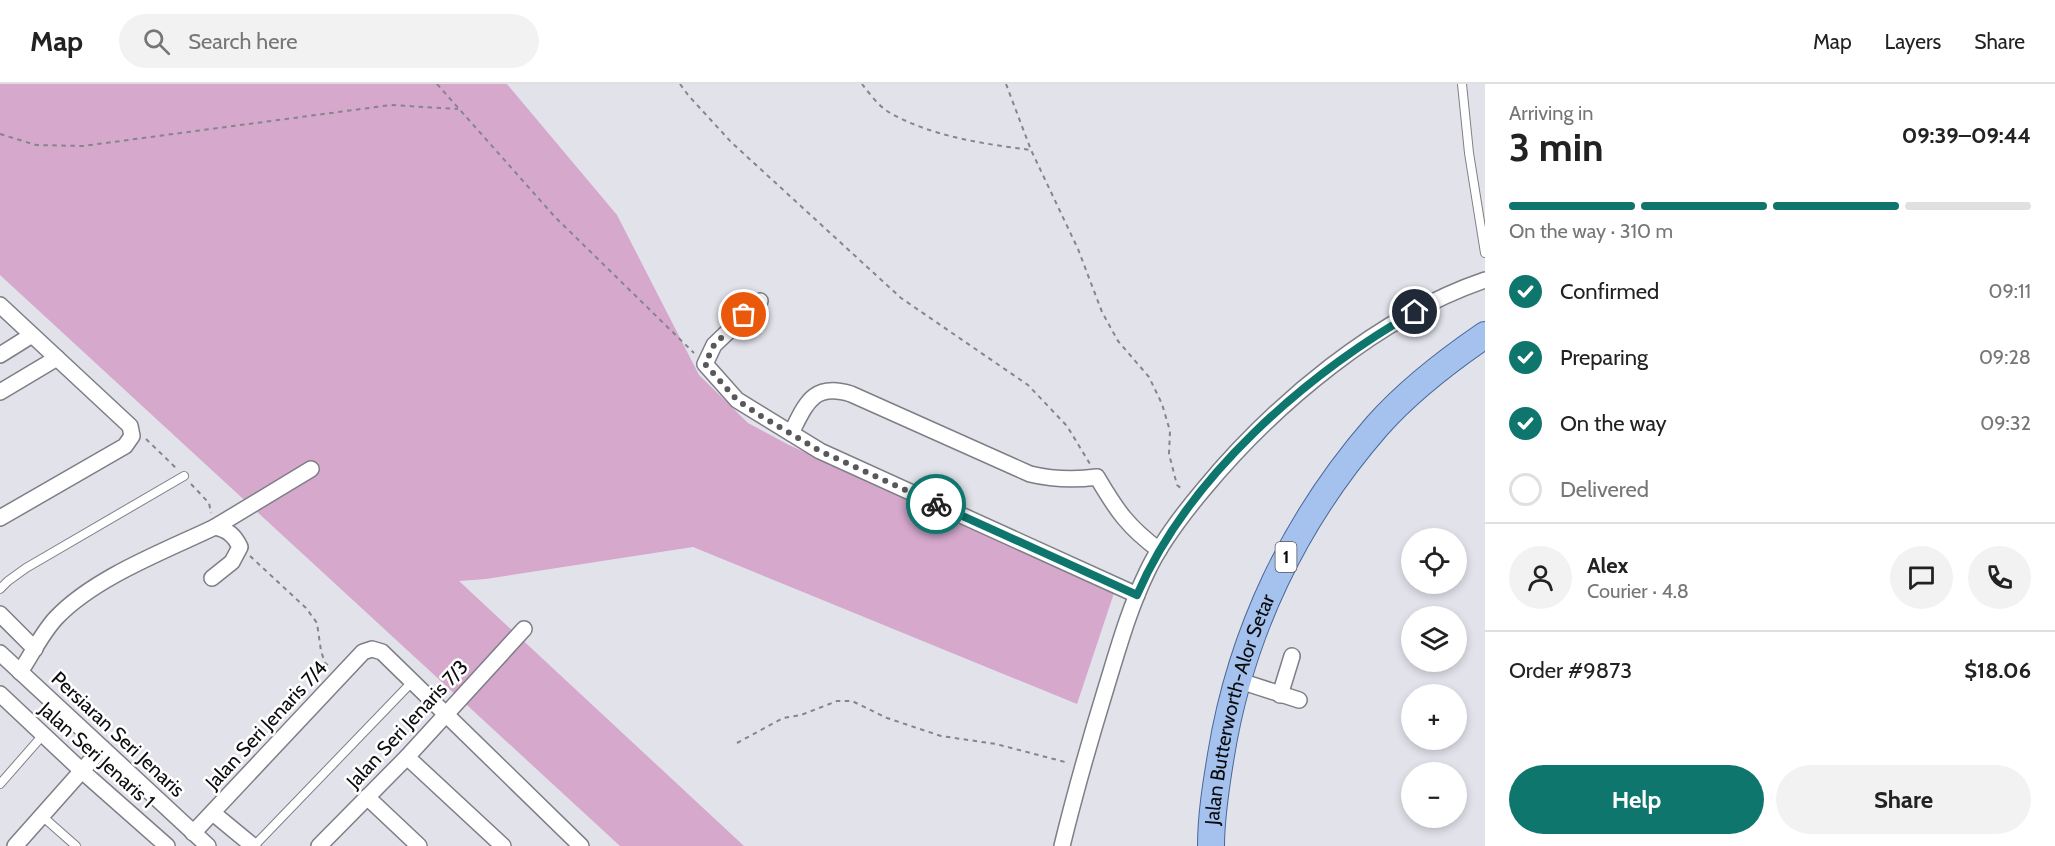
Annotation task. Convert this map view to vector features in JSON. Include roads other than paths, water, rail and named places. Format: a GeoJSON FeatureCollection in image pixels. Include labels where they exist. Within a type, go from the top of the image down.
{"type":"FeatureCollection","features":[{"type":"Feature","properties":{"kind":"main road","name":"Jalan Butterworth-Alor Setar"},"geometry":{"type":"LineString","coordinates":[[1211,846],[1216,782],[1224,733],[1237,680],[1272,585],[1296,539],[1323,495],[1378,424],[1420,384],[1485,335]]}},
{"type":"Feature","properties":{"kind":"street"},"geometry":{"type":"LineString","coordinates":[[1062,846],[1082,767],[1124,626],[1159,550],[1195,500],[1225,463],[1289,401],[1333,366],[1384,330],[1421,309],[1465,287],[1485,280]]}},
{"type":"Feature","properties":{"kind":"street"},"geometry":{"type":"LineString","coordinates":[[760,301],[714,345],[705,364],[737,400],[820,451],[1137,595]]}},
{"type":"Feature","properties":{"kind":"street"},"geometry":{"type":"LineString","coordinates":[[0,518],[125,446],[132,436],[130,426],[32,335],[2,311]]}},
{"type":"Feature","properties":{"kind":"street"},"geometry":{"type":"LineString","coordinates":[[0,355],[32,335]]}},
{"type":"Feature","properties":{"kind":"street"},"geometry":{"type":"LineString","coordinates":[[0,392],[57,358]]}},
{"type":"Feature","properties":{"kind":"street"},"geometry":{"type":"LineString","coordinates":[[791,433],[805,405],[813,396],[824,390],[837,390],[851,394],[1030,474],[1085,479],[1097,477],[1114,506],[1134,531],[1159,550]]}},
{"type":"Feature","properties":{"kind":"street"},"geometry":{"type":"LineString","coordinates":[[20,672],[55,620],[85,594],[121,571],[215,527],[311,469]]}},
{"type":"Feature","properties":{"kind":"street"},"geometry":{"type":"LineString","coordinates":[[212,578],[232,562],[240,547],[227,530],[215,527]]}},
{"type":"Feature","properties":{"kind":"street"},"geometry":{"type":"LineString","coordinates":[[0,614],[35,649]]}},
{"type":"Feature","properties":{"kind":"street","name":"Jalan Seri Jenaris 7/3"},"geometry":{"type":"LineString","coordinates":[[320,846],[407,757],[524,629]]}},
{"type":"Feature","properties":{"kind":"street","name":"Jalan Seri Jenaris 7/4"},"geometry":{"type":"LineString","coordinates":[[193,833],[363,652],[372,649],[382,652],[412,682]]}},
{"type":"Feature","properties":{"kind":"street","name":"Persiaran Seri Jenaris"},"geometry":{"type":"LineString","coordinates":[[0,653],[208,846]]}},
{"type":"Feature","properties":{"kind":"street"},"geometry":{"type":"LineString","coordinates":[[1280,695],[1292,656]]}},
{"type":"Feature","properties":{"kind":"street"},"geometry":{"type":"LineString","coordinates":[[1237,680],[1299,700]]}},
{"type":"Feature","properties":{"kind":"street"},"geometry":{"type":"LineString","coordinates":[[412,682],[581,846]]}},
{"type":"Feature","properties":{"kind":"street","name":"Jalan Seri Jenaris 1"},"geometry":{"type":"LineString","coordinates":[[0,695],[81,771],[167,846]]}},
{"type":"Feature","properties":{"kind":"street"},"geometry":{"type":"LineString","coordinates":[[15,846],[102,748]]}},
{"type":"Feature","properties":{"kind":"street"},"geometry":{"type":"LineString","coordinates":[[407,757],[504,846]]}},
{"type":"Feature","properties":{"kind":"street"},"geometry":{"type":"LineString","coordinates":[[367,797],[419,846]]}},
{"type":"Feature","properties":{"kind":"street"},"geometry":{"type":"LineString","coordinates":[[213,813],[254,846]]}},
{"type":"Feature","properties":{"kind":"lane"},"geometry":{"type":"LineString","coordinates":[[1462,84],[1469,153],[1485,252]]}},
{"type":"Feature","properties":{"kind":"lane"},"geometry":{"type":"LineString","coordinates":[[0,589],[26,568],[184,476]]}},
{"type":"Feature","properties":{"kind":"lane"},"geometry":{"type":"LineString","coordinates":[[254,846],[412,682]]}},
{"type":"Feature","properties":{"kind":"lane"},"geometry":{"type":"LineString","coordinates":[[0,784],[43,735]]}},
{"type":"Feature","properties":{"kind":"lane"},"geometry":{"type":"LineString","coordinates":[[42,816],[76,846]]}}]}
